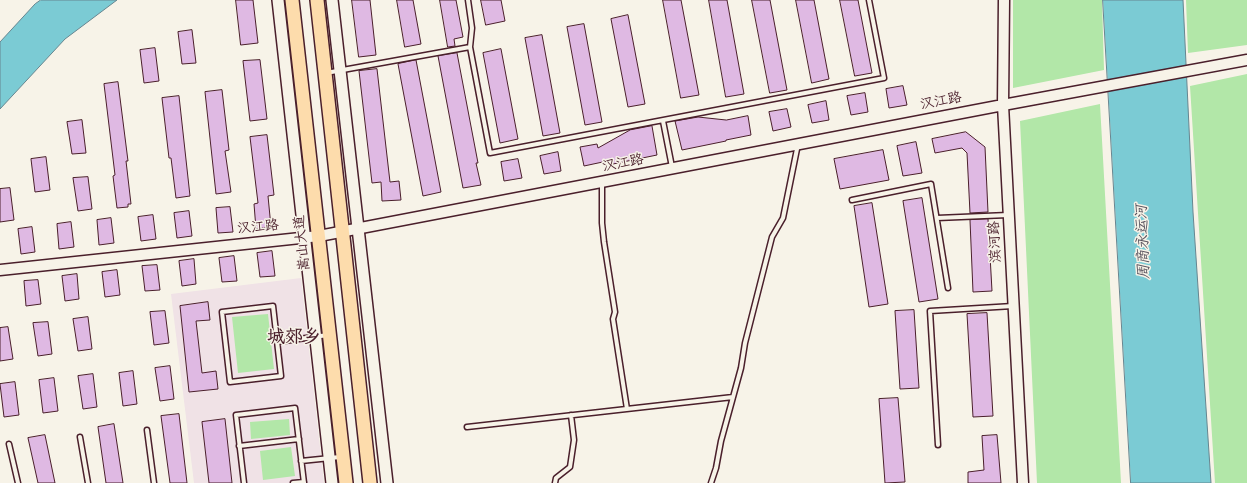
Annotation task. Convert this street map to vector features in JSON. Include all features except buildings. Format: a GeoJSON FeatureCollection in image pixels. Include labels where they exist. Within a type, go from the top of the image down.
{"type":"FeatureCollection","features":[{"type":"Feature","properties":{"kind":"main road"},"geometry":{"type":"LineString","coordinates":[[278,0],[332,483]]}},
{"type":"Feature","properties":{"kind":"main road","name":"嵩山大道"},"geometry":{"type":"LineString","coordinates":[[292,0],[346,483]]}},
{"type":"Feature","properties":{"kind":"main road"},"geometry":{"type":"LineString","coordinates":[[317,0],[370,483]]}},
{"type":"Feature","properties":{"kind":"main road"},"geometry":{"type":"LineString","coordinates":[[332,0],[387,483]]}},
{"type":"Feature","properties":{"kind":"street","name":"滨河路"},"geometry":{"type":"LineString","coordinates":[[1004,0],[1003,105],[1023,483]]}},
{"type":"Feature","properties":{"kind":"street","name":"汉江路"},"geometry":{"type":"LineString","coordinates":[[0,270],[318,236],[342,232],[1003,105],[1247,60]]}},
{"type":"Feature","properties":{"kind":"lane"},"geometry":{"type":"LineString","coordinates":[[468,0],[472,28],[470,47],[490,153],[884,78],[869,0]]}},
{"type":"Feature","properties":{"kind":"lane"},"geometry":{"type":"LineString","coordinates":[[325,73],[470,47]]}},
{"type":"Feature","properties":{"kind":"lane"},"geometry":{"type":"LineString","coordinates":[[663,121],[673,168]]}},
{"type":"Feature","properties":{"kind":"lane"},"geometry":{"type":"LineString","coordinates":[[711,483],[741,368],[745,343],[772,237],[783,218],[798,144]]}},
{"type":"Feature","properties":{"kind":"lane"},"geometry":{"type":"LineString","coordinates":[[602,182],[602,223],[604,242],[615,312],[613,319],[627,409]]}},
{"type":"Feature","properties":{"kind":"lane"},"geometry":{"type":"LineString","coordinates":[[852,200],[931,184],[948,288]]}},
{"type":"Feature","properties":{"kind":"lane"},"geometry":{"type":"LineString","coordinates":[[937,218],[1009,215]]}},
{"type":"Feature","properties":{"kind":"lane"},"geometry":{"type":"LineString","coordinates":[[273,306],[277,342],[281,376],[230,382],[222,312],[273,306]]}},
{"type":"Feature","properties":{"kind":"lane"},"geometry":{"type":"LineString","coordinates":[[938,445],[930,311],[1014,306]]}},
{"type":"Feature","properties":{"kind":"lane"},"geometry":{"type":"LineString","coordinates":[[277,342],[330,335]]}},
{"type":"Feature","properties":{"kind":"lane"},"geometry":{"type":"LineString","coordinates":[[468,427],[733,397]]}},
{"type":"Feature","properties":{"kind":"lane"},"geometry":{"type":"LineString","coordinates":[[244,483],[236,415],[295,408],[304,482],[293,483]]}},
{"type":"Feature","properties":{"kind":"lane"},"geometry":{"type":"LineString","coordinates":[[555,483],[556,478],[570,467],[574,440],[571,415]]}},
{"type":"Feature","properties":{"kind":"lane"},"geometry":{"type":"LineString","coordinates":[[147,430],[154,483]]}},
{"type":"Feature","properties":{"kind":"lane"},"geometry":{"type":"LineString","coordinates":[[80,438],[88,483]]}},
{"type":"Feature","properties":{"kind":"lane"},"geometry":{"type":"LineString","coordinates":[[240,446],[299,439]]}},
{"type":"Feature","properties":{"kind":"lane"},"geometry":{"type":"LineString","coordinates":[[9,444],[18,483]]}},
{"type":"Feature","properties":{"kind":"lane"},"geometry":{"type":"LineString","coordinates":[[301,462],[343,456]]}},
{"type":"Feature","properties":{"kind":"shaded area"},"geometry":{"type":"Polygon","coordinates":[[[301,278],[324,483],[194,483],[171,294],[301,278]]]}},
{"type":"Feature","properties":{"kind":"green space"},"geometry":{"type":"Polygon","coordinates":[[[1013,0],[1102,0],[1104,70],[1013,88],[1013,0]]]}},
{"type":"Feature","properties":{"kind":"green space"},"geometry":{"type":"Polygon","coordinates":[[[1186,0],[1247,0],[1247,45],[1188,53],[1186,0]]]}},
{"type":"Feature","properties":{"kind":"green space"},"geometry":{"type":"Polygon","coordinates":[[[1247,74],[1247,483],[1215,483],[1190,86],[1247,74]]]}},
{"type":"Feature","properties":{"kind":"green space"},"geometry":{"type":"Polygon","coordinates":[[[1100,104],[1121,483],[1037,483],[1020,121],[1100,104]]]}},
{"type":"Feature","properties":{"kind":"green space"},"geometry":{"type":"Polygon","coordinates":[[[268,314],[274,369],[238,373],[232,317],[268,314]]]}},
{"type":"Feature","properties":{"kind":"green space"},"geometry":{"type":"Polygon","coordinates":[[[289,419],[290,435],[251,439],[250,422],[289,419]]]}},
{"type":"Feature","properties":{"kind":"green space"},"geometry":{"type":"Polygon","coordinates":[[[291,447],[295,476],[263,480],[260,451],[291,447]]]}},
{"type":"Feature","properties":{"kind":"water"},"geometry":{"type":"Polygon","coordinates":[[[41,0],[117,0],[65,39],[0,109],[0,42],[35,4],[41,0]]]}},
{"type":"Feature","properties":{"kind":"water","name":"周商永运河"},"geometry":{"type":"Polygon","coordinates":[[[1103,0],[1183,0],[1193,212],[1211,483],[1131,483],[1103,0]]]}},
{"type":"Feature","properties":{"kind":"district","name":"城郊乡"},"geometry":{"type":"Point","coordinates":[294,338]}}]}
